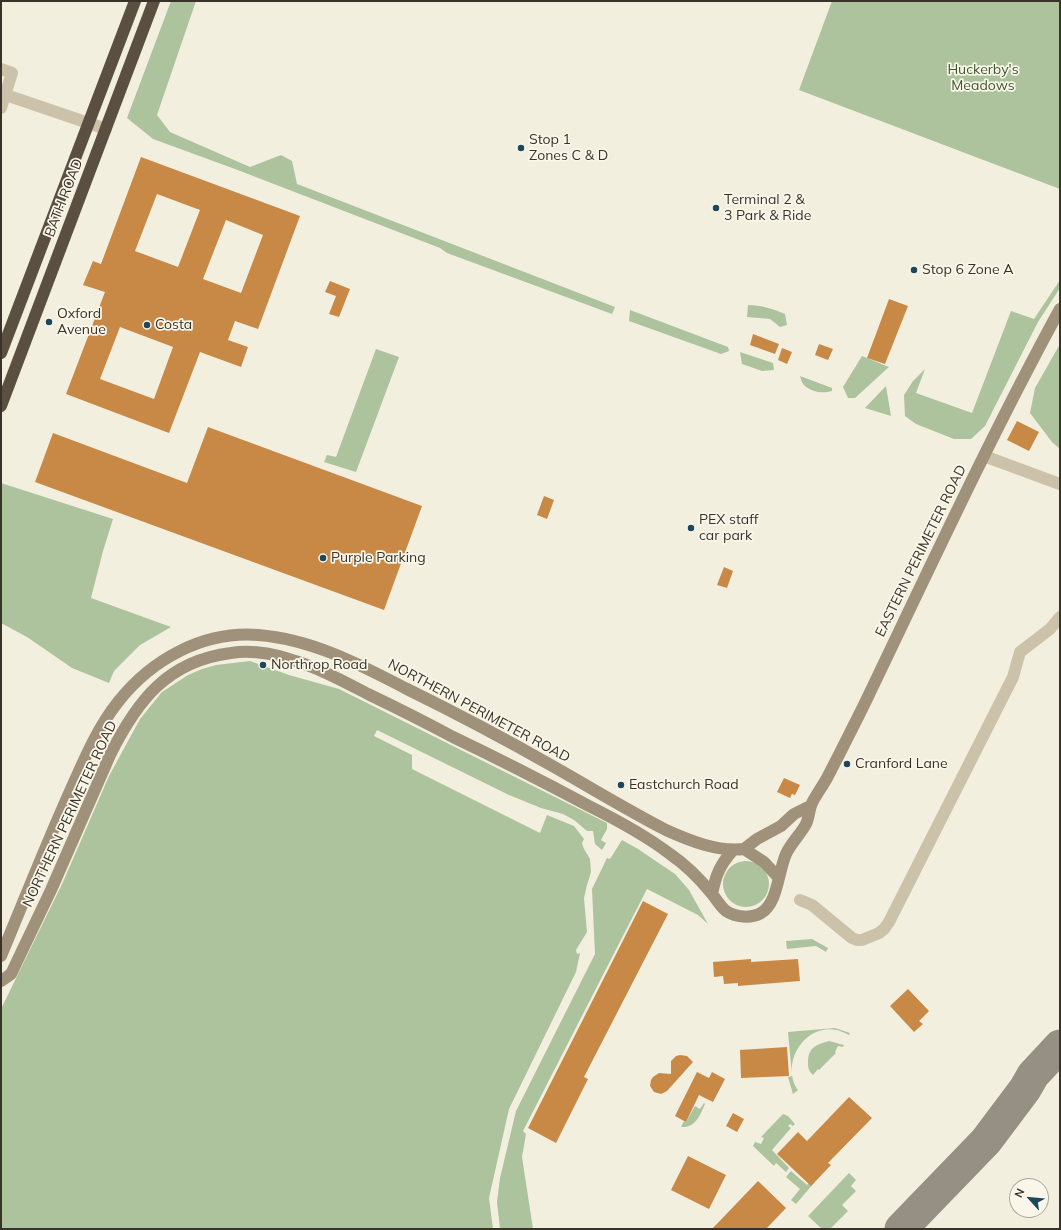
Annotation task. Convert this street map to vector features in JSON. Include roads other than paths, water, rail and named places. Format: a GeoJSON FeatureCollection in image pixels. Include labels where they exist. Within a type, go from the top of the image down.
{"type":"FeatureCollection","features":[{"type":"Feature","properties":{"kind":"highway","name":"BATH ROAD"},"geometry":{"type":"LineString","coordinates":[[1,353],[135,1]]}},
{"type":"Feature","properties":{"kind":"highway","name":"BATH ROAD"},"geometry":{"type":"LineString","coordinates":[[1,406],[154,1]]}},
{"type":"Feature","properties":{"kind":"street"},"geometry":{"type":"LineString","coordinates":[[1,69],[12,73],[1,108]]}},
{"type":"Feature","properties":{"kind":"street"},"geometry":{"type":"LineString","coordinates":[[6,95],[106,129]]}},
{"type":"Feature","properties":{"kind":"street","name":"EASTERN PERIMETER ROAD"},"geometry":{"type":"LineString","coordinates":[[778,877],[789,847],[807,822],[810,806],[846,742],[984,456],[1026,372],[1060,309]]}},
{"type":"Feature","properties":{"kind":"street"},"geometry":{"type":"LineString","coordinates":[[984,456],[1060,484]]}},
{"type":"Feature","properties":{"kind":"street"},"geometry":{"type":"LineString","coordinates":[[800,900],[812,905],[852,938],[857,940],[862,940],[879,933],[884,929],[889,922],[1013,677],[1020,652],[1050,629],[1060,617]]}},
{"type":"Feature","properties":{"kind":"street","name":"NORTHERN PERIMETER ROAD"},"geometry":{"type":"LineString","coordinates":[[1,956],[56,822],[91,745],[108,715],[141,676],[156,664],[187,647],[221,637],[257,635],[289,640],[339,656],[370,670],[482,727],[666,830],[718,848],[739,849]]}},
{"type":"Feature","properties":{"kind":"street","name":"NORTHERN PERIMETER ROAD"},"geometry":{"type":"LineString","coordinates":[[1,981],[11,974],[52,890],[110,755],[133,714],[154,688],[179,670],[207,657],[235,652],[264,653],[278,656],[311,667],[337,678],[560,790],[617,820],[660,846],[688,868],[712,894]]}},
{"type":"Feature","properties":{"kind":"street"},"geometry":{"type":"LineString","coordinates":[[739,849],[764,862],[778,877],[776,893],[772,902],[762,913],[754,916],[739,916],[728,912],[723,908],[712,894],[717,872],[723,861],[739,849],[781,826],[794,814],[810,806]]}},
{"type":"Feature","properties":{"kind":"place","name":"Stop 1 Zones C & D"},"geometry":{"type":"Point","coordinates":[521,148]}},
{"type":"Feature","properties":{"kind":"place","name":"Terminal 2 & 3 Park & Ride"},"geometry":{"type":"Point","coordinates":[716,208]}},
{"type":"Feature","properties":{"kind":"place","name":"Stop 6 Zone A"},"geometry":{"type":"Point","coordinates":[914,270]}},
{"type":"Feature","properties":{"kind":"place","name":"Oxford Avenue"},"geometry":{"type":"Point","coordinates":[49,322]}},
{"type":"Feature","properties":{"kind":"place","name":"Costa"},"geometry":{"type":"Point","coordinates":[147,325]}},
{"type":"Feature","properties":{"kind":"place","name":"PEX staff car park"},"geometry":{"type":"Point","coordinates":[691,528]}},
{"type":"Feature","properties":{"kind":"place","name":"Purple Parking"},"geometry":{"type":"Point","coordinates":[323,558]}},
{"type":"Feature","properties":{"kind":"place","name":"Northrop Road"},"geometry":{"type":"Point","coordinates":[263,665]}},
{"type":"Feature","properties":{"kind":"place","name":"Cranford Lane"},"geometry":{"type":"Point","coordinates":[847,764]}},
{"type":"Feature","properties":{"kind":"place","name":"Eastchurch Road"},"geometry":{"type":"Point","coordinates":[621,785]}},
{"type":"Feature","properties":{"kind":"park label","name":"Huckerby's Meadows"},"geometry":{"type":"Point","coordinates":[983,78]}}]}
